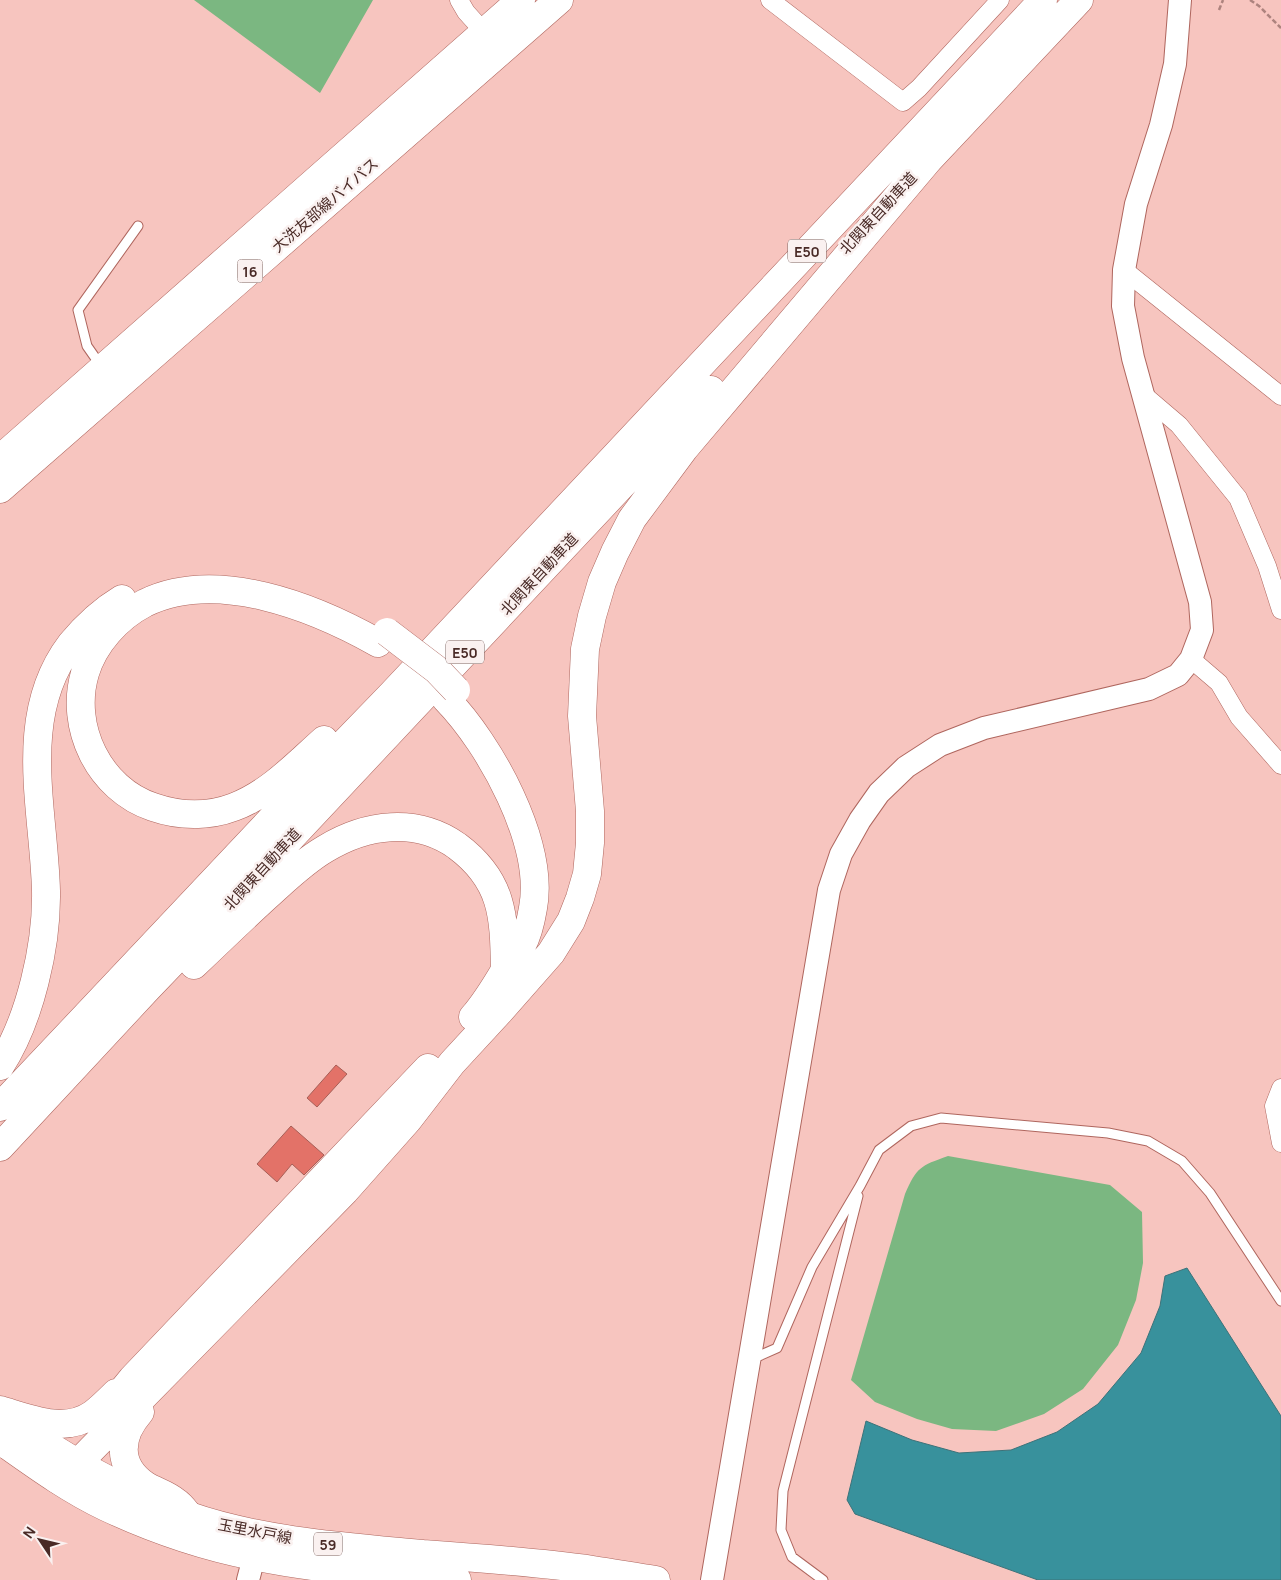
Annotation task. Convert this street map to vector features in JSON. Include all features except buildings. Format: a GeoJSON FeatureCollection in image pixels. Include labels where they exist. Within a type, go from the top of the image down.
{"type":"FeatureCollection","features":[{"type":"Feature","properties":{"kind":"main road","name":"大洗友部線バイパス"},"geometry":{"type":"LineString","coordinates":[[0,459],[521,0]]}},
{"type":"Feature","properties":{"kind":"main road","name":"大洗友部線バイパス"},"geometry":{"type":"LineString","coordinates":[[0,489],[559,0]]}},
{"type":"Feature","properties":{"kind":"main road","name":"北関東自動車道"},"geometry":{"type":"LineString","coordinates":[[0,1107],[391,695],[1043,0]]}},
{"type":"Feature","properties":{"kind":"main road","name":"北関東自動車道"},"geometry":{"type":"LineString","coordinates":[[0,1148],[146,989],[241,891],[1079,0]]}},
{"type":"Feature","properties":{"kind":"main road"},"geometry":{"type":"LineString","coordinates":[[0,1412],[58,1424],[74,1422],[94,1414],[132,1379],[444,1052],[490,997],[518,973],[551,953],[572,921],[587,874],[590,835],[582,716],[585,650],[602,582],[615,552],[632,519],[684,449],[931,157]]}},
{"type":"Feature","properties":{"kind":"main road"},"geometry":{"type":"LineString","coordinates":[[383,638],[271,597],[213,590],[168,595],[146,603],[125,616],[107,633],[93,653],[85,672],[81,694],[81,717],[87,742],[96,760],[110,780],[127,794],[146,804],[166,811],[191,815],[212,813],[234,807],[260,794],[283,777],[572,501]]}},
{"type":"Feature","properties":{"kind":"main road"},"geometry":{"type":"LineString","coordinates":[[0,1066],[18,1029],[30,997],[39,966],[44,931],[46,892],[37,765],[37,735],[41,713],[54,671],[79,634],[110,606],[145,587],[192,577],[246,580],[278,586],[338,606],[383,638],[412,667],[451,695],[463,717],[492,759],[524,831],[530,855],[534,881],[534,906],[522,944],[518,973],[500,1011],[452,1063],[408,1120],[345,1191],[175,1364],[69,1468]]}},
{"type":"Feature","properties":{"kind":"main road"},"geometry":{"type":"LineString","coordinates":[[0,1159],[21,1143],[158,998],[302,865],[324,849],[347,837],[369,829],[390,826],[411,827],[431,832],[449,841],[466,853],[481,868],[493,888],[500,906],[518,973]]}},
{"type":"Feature","properties":{"kind":"main road"},"geometry":{"type":"LineString","coordinates":[[175,1364],[153,1397],[132,1421],[124,1440],[124,1457],[128,1469],[143,1484],[175,1501],[189,1516]]}},
{"type":"Feature","properties":{"kind":"main road"},"geometry":{"type":"LineString","coordinates":[[69,1468],[87,1435],[132,1379]]}},
{"type":"Feature","properties":{"kind":"main road","name":"玉里水戸線"},"geometry":{"type":"LineString","coordinates":[[0,1412],[48,1447],[105,1506],[149,1526],[194,1542],[251,1568],[314,1566],[457,1580]]}},
{"type":"Feature","properties":{"kind":"main road","name":"玉里水戸線"},"geometry":{"type":"LineString","coordinates":[[0,1440],[189,1516],[254,1533],[371,1550],[592,1570],[656,1580]]}},
{"type":"Feature","properties":{"kind":"street"},"geometry":{"type":"LineString","coordinates":[[459,0],[466,12],[484,32]]}},
{"type":"Feature","properties":{"kind":"street"},"geometry":{"type":"LineString","coordinates":[[770,0],[903,102],[919,88],[1000,0]]}},
{"type":"Feature","properties":{"kind":"street"},"geometry":{"type":"LineString","coordinates":[[712,1580],[828,890],[841,854],[860,820],[879,793],[906,767],[940,745],[984,728],[1149,689],[1178,675],[1191,659],[1202,630],[1200,602],[1145,396],[1133,358],[1124,306],[1124,270],[1136,204],[1161,125],[1175,64],[1180,0]]}},
{"type":"Feature","properties":{"kind":"street"},"geometry":{"type":"LineString","coordinates":[[1124,270],[1281,396]]}},
{"type":"Feature","properties":{"kind":"street"},"geometry":{"type":"LineString","coordinates":[[1145,396],[1179,425],[1238,498],[1267,566],[1281,610]]}},
{"type":"Feature","properties":{"kind":"street"},"geometry":{"type":"LineString","coordinates":[[1191,659],[1219,683],[1239,717],[1281,764]]}},
{"type":"Feature","properties":{"kind":"street"},"geometry":{"type":"LineString","coordinates":[[1281,1088],[1274,1106],[1281,1143]]}},
{"type":"Feature","properties":{"kind":"lane"},"geometry":{"type":"LineString","coordinates":[[102,369],[87,346],[78,310],[138,226]]}},
{"type":"Feature","properties":{"kind":"lane"},"geometry":{"type":"LineString","coordinates":[[749,1361],[777,1348],[812,1267],[879,1150],[911,1126],[941,1118],[1108,1132],[1148,1141],[1182,1161],[1210,1194],[1281,1301]]}},
{"type":"Feature","properties":{"kind":"lane"},"geometry":{"type":"LineString","coordinates":[[823,1580],[792,1557],[780,1530],[783,1491],[860,1186]]}},
{"type":"Feature","properties":{"kind":"path"},"geometry":{"type":"LineString","coordinates":[[1218,10],[1223,0]]}},
{"type":"Feature","properties":{"kind":"path"},"geometry":{"type":"LineString","coordinates":[[1250,0],[1281,28]]}},
{"type":"Feature","properties":{"kind":"green space"},"geometry":{"type":"Polygon","coordinates":[[[194,0],[373,0],[320,93],[194,0]]]}},
{"type":"Feature","properties":{"kind":"green space"},"geometry":{"type":"Polygon","coordinates":[[[948,1156],[1110,1185],[1142,1212],[1143,1263],[1136,1300],[1118,1345],[1083,1389],[1044,1414],[996,1431],[952,1429],[917,1419],[875,1402],[851,1380],[905,1194],[920,1169],[931,1162],[948,1156]]]}},
{"type":"Feature","properties":{"kind":"water"},"geometry":{"type":"Polygon","coordinates":[[[1187,1268],[1281,1416],[1281,1580],[1038,1580],[855,1514],[847,1500],[866,1421],[912,1440],[959,1453],[1011,1450],[1057,1432],[1098,1404],[1141,1353],[1160,1306],[1165,1276],[1187,1268]]]}}]}
